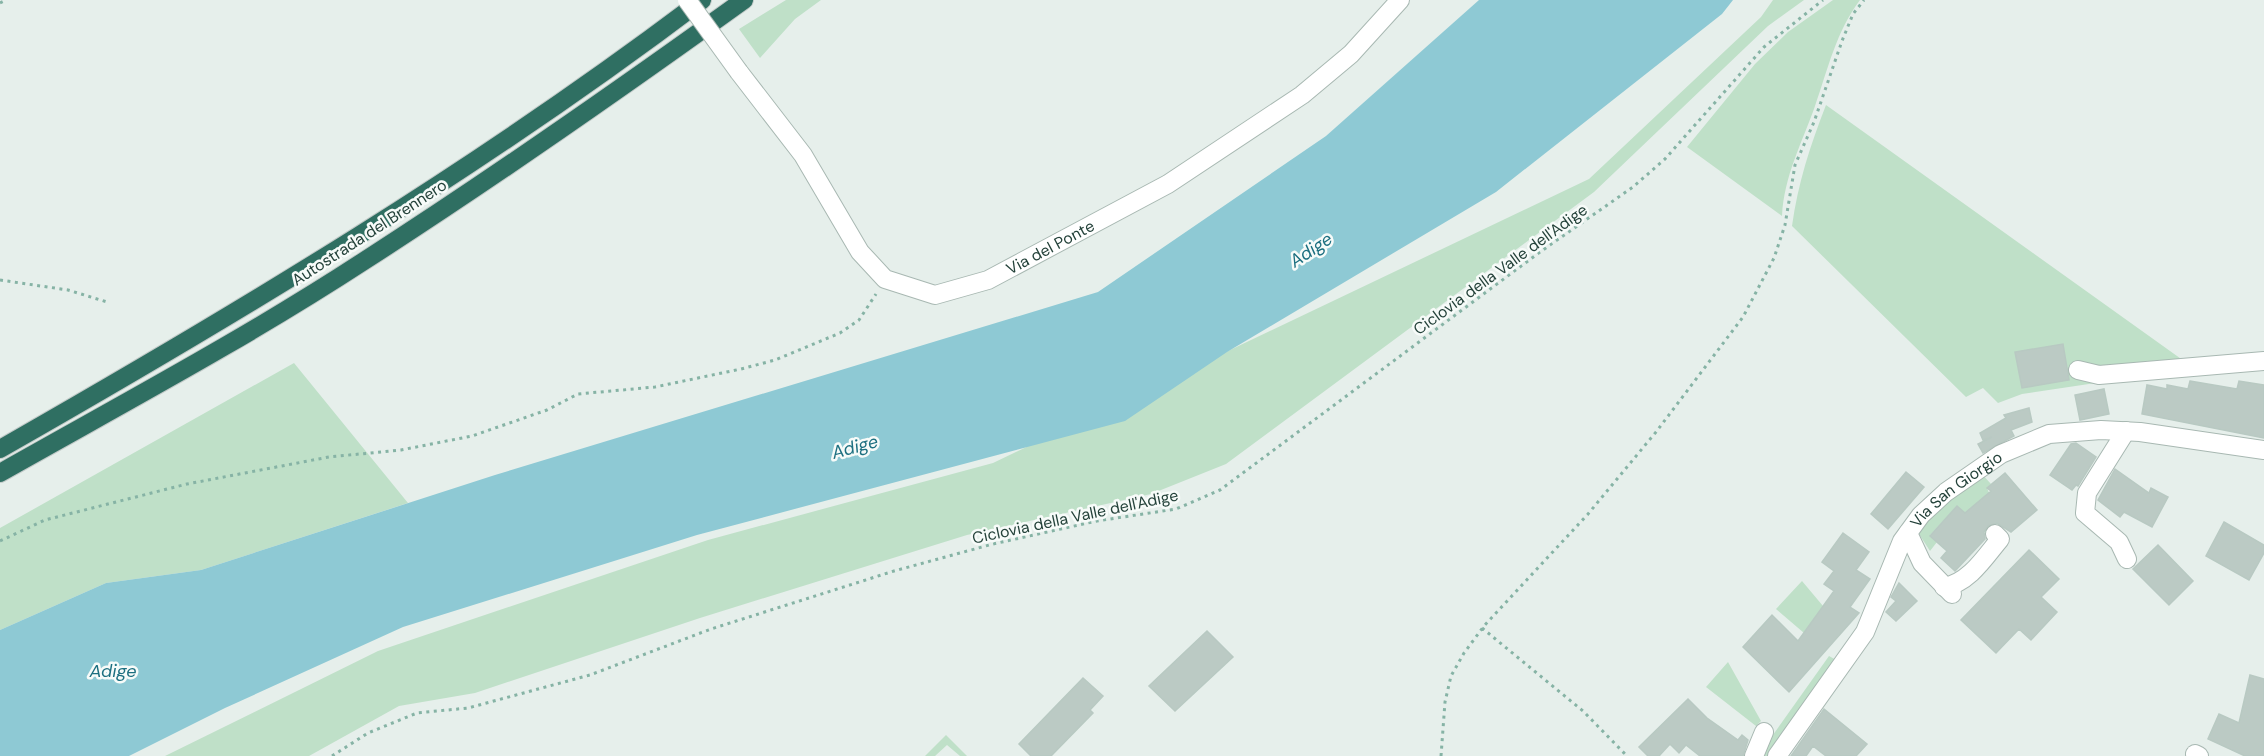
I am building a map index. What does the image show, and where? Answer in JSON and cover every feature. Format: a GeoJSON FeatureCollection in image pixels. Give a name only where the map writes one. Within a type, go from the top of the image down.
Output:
{"type":"FeatureCollection","features":[{"type":"Feature","properties":{"kind":"highway","name":"Autostrada del Brennero"},"geometry":{"type":"LineString","coordinates":[[0,449],[202,333],[370,229],[624,59],[702,0]]}},
{"type":"Feature","properties":{"kind":"highway","name":"Autostrada del Brennero"},"geometry":{"type":"LineString","coordinates":[[0,473],[214,352],[362,262],[609,97],[744,0]]}},
{"type":"Feature","properties":{"kind":"street","name":"Via del Ponte"},"geometry":{"type":"LineString","coordinates":[[687,0],[803,155],[860,252],[885,279],[935,295],[988,280],[1168,184],[1302,95],[1351,54],[1400,0]]}},
{"type":"Feature","properties":{"kind":"street"},"geometry":{"type":"LineString","coordinates":[[2078,370],[2098,375],[2264,361]]}},
{"type":"Feature","properties":{"kind":"street","name":"Via San Giorgio"},"geometry":{"type":"LineString","coordinates":[[1777,756],[1865,632],[1898,550],[1921,515],[1946,492],[2001,454],[2049,434],[2101,430],[2126,431],[2264,450]]}},
{"type":"Feature","properties":{"kind":"street"},"geometry":{"type":"LineString","coordinates":[[2126,431],[2087,493],[2085,513],[2119,542],[2127,559]]}},
{"type":"Feature","properties":{"kind":"street"},"geometry":{"type":"LineString","coordinates":[[1908,533],[1922,563],[1949,591],[1973,570],[2000,539],[1995,534]]}},
{"type":"Feature","properties":{"kind":"street"},"geometry":{"type":"LineString","coordinates":[[1754,756],[1764,732]]}},
{"type":"Feature","properties":{"kind":"path"},"geometry":{"type":"LineString","coordinates":[[0,3],[6,0]]}},
{"type":"Feature","properties":{"kind":"path","name":"Ciclovia della Valle dell'Adige"},"geometry":{"type":"LineString","coordinates":[[332,756],[368,733],[417,713],[468,708],[590,675],[711,628],[894,571],[993,544],[1085,524],[1176,509],[1220,490],[1540,252],[1634,187],[1665,159],[1764,46],[1823,0]]}},
{"type":"Feature","properties":{"kind":"path"},"geometry":{"type":"LineString","coordinates":[[1441,756],[1445,702],[1451,676],[1482,628],[1588,514],[1656,432],[1743,317],[1774,258],[1785,225],[1795,165],[1853,14],[1864,0]]}},
{"type":"Feature","properties":{"kind":"path"},"geometry":{"type":"LineString","coordinates":[[0,541],[45,520],[187,484],[329,457],[401,450],[472,436],[548,410],[578,394],[655,387],[714,377],[775,360],[840,333],[859,320],[885,279]]}},
{"type":"Feature","properties":{"kind":"path"},"geometry":{"type":"LineString","coordinates":[[0,280],[68,290],[107,302]]}},
{"type":"Feature","properties":{"kind":"path"},"geometry":{"type":"LineString","coordinates":[[1482,628],[1583,711],[1627,756]]}},
{"type":"Feature","properties":{"kind":"green space"},"geometry":{"type":"Polygon","coordinates":[[[786,0],[821,0],[795,19],[760,58],[739,29],[786,0]]]}},
{"type":"Feature","properties":{"kind":"green space"},"geometry":{"type":"Polygon","coordinates":[[[1773,0],[1804,0],[1768,26],[1594,192],[1226,464],[1151,494],[967,535],[700,618],[475,693],[399,706],[309,756],[165,756],[378,651],[708,540],[993,463],[1589,179],[1761,17],[1773,0]]]}},
{"type":"Feature","properties":{"kind":"green space"},"geometry":{"type":"Polygon","coordinates":[[[1833,0],[1860,0],[1833,51],[1794,160],[1783,201],[1782,216],[1687,147],[1755,64],[1788,32],[1833,0]]]}},
{"type":"Feature","properties":{"kind":"green space"},"geometry":{"type":"Polygon","coordinates":[[[1826,105],[2184,361],[2129,378],[2022,394],[1998,403],[1983,388],[1966,397],[1792,226],[1805,165],[1826,105]]]}},
{"type":"Feature","properties":{"kind":"green space"},"geometry":{"type":"Polygon","coordinates":[[[294,363],[408,503],[201,570],[106,583],[0,630],[0,528],[294,363]]]}},
{"type":"Feature","properties":{"kind":"green space"},"geometry":{"type":"Polygon","coordinates":[[[1981,473],[1991,484],[1987,488],[2000,519],[1994,525],[1999,530],[1991,538],[1957,506],[1930,535],[1937,542],[1930,551],[1919,534],[1921,524],[1981,473]]]}},
{"type":"Feature","properties":{"kind":"green space"},"geometry":{"type":"Polygon","coordinates":[[[1802,581],[1823,606],[1804,633],[1776,609],[1802,581]]]}},
{"type":"Feature","properties":{"kind":"green space"},"geometry":{"type":"Polygon","coordinates":[[[1829,656],[1838,661],[1772,756],[1758,756],[1829,656]]]}},
{"type":"Feature","properties":{"kind":"green space"},"geometry":{"type":"Polygon","coordinates":[[[1728,662],[1761,721],[1756,726],[1706,687],[1728,662]]]}},
{"type":"Feature","properties":{"kind":"green space"},"geometry":{"type":"Polygon","coordinates":[[[946,735],[967,756],[960,756],[947,745],[935,756],[925,756],[946,735]]]}},
{"type":"Feature","properties":{"kind":"water","name":"Adige"},"geometry":{"type":"Polygon","coordinates":[[[1479,0],[1733,0],[1722,14],[1496,192],[1227,352],[1125,421],[697,535],[403,627],[225,708],[129,756],[0,756],[0,630],[106,583],[201,570],[495,475],[1098,292],[1326,136],[1479,0]]]}},
{"type":"Feature","properties":{"kind":"building"},"geometry":{"type":"Polygon","coordinates":[[[2063,344],[2069,380],[2022,388],[2015,352],[2063,344]]]}},
{"type":"Feature","properties":{"kind":"building"},"geometry":{"type":"Polygon","coordinates":[[[2190,381],[2237,389],[2239,381],[2264,385],[2264,438],[2142,414],[2147,385],[2167,389],[2167,385],[2188,389],[2190,381]]]}},
{"type":"Feature","properties":{"kind":"building"},"geometry":{"type":"Polygon","coordinates":[[[2104,389],[2109,414],[2080,420],[2075,395],[2104,389]]]}},
{"type":"Feature","properties":{"kind":"building"},"geometry":{"type":"Polygon","coordinates":[[[2029,408],[2032,422],[2011,430],[2014,436],[1983,453],[1978,444],[1992,437],[1983,440],[1980,433],[2006,418],[2004,415],[2029,408]]]}},
{"type":"Feature","properties":{"kind":"building"},"geometry":{"type":"Polygon","coordinates":[[[2076,443],[2096,457],[2078,486],[2076,485],[2072,490],[2050,475],[2071,444],[2076,443]]]}},
{"type":"Feature","properties":{"kind":"building"},"geometry":{"type":"Polygon","coordinates":[[[2115,469],[2149,493],[2151,488],[2168,497],[2152,527],[2124,512],[2120,517],[2098,500],[2115,469]]]}},
{"type":"Feature","properties":{"kind":"building"},"geometry":{"type":"Polygon","coordinates":[[[1906,472],[1924,487],[1888,529],[1871,514],[1906,472]]]}},
{"type":"Feature","properties":{"kind":"building"},"geometry":{"type":"Polygon","coordinates":[[[2005,473],[2037,510],[2011,532],[1997,523],[1988,526],[1984,532],[1985,539],[1955,571],[1941,558],[1947,551],[1930,536],[1957,506],[1965,513],[1991,491],[1987,488],[2005,473]]]}},
{"type":"Feature","properties":{"kind":"building"},"geometry":{"type":"Polygon","coordinates":[[[2224,522],[2264,545],[2264,553],[2249,580],[2206,556],[2224,522]]]}},
{"type":"Feature","properties":{"kind":"building"},"geometry":{"type":"Polygon","coordinates":[[[1843,533],[1869,552],[1856,570],[1870,579],[1850,607],[1859,613],[1789,692],[1743,647],[1772,615],[1798,641],[1834,591],[1824,584],[1834,571],[1822,562],[1843,533]]]}},
{"type":"Feature","properties":{"kind":"building"},"geometry":{"type":"Polygon","coordinates":[[[2158,545],[2193,581],[2169,605],[2133,569],[2158,545]]]}},
{"type":"Feature","properties":{"kind":"building"},"geometry":{"type":"Polygon","coordinates":[[[2029,550],[2059,579],[2041,597],[2057,612],[2031,640],[2019,629],[1996,653],[1961,620],[2029,550]]]}},
{"type":"Feature","properties":{"kind":"building"},"geometry":{"type":"Polygon","coordinates":[[[1899,583],[1917,601],[1896,621],[1886,612],[1896,601],[1891,597],[1899,583]]]}},
{"type":"Feature","properties":{"kind":"building"},"geometry":{"type":"Polygon","coordinates":[[[1207,631],[1233,657],[1175,711],[1149,686],[1207,631]]]}},
{"type":"Feature","properties":{"kind":"building"},"geometry":{"type":"Polygon","coordinates":[[[2250,675],[2264,679],[2264,756],[2245,756],[2208,739],[2219,714],[2239,723],[2250,675]]]}},
{"type":"Feature","properties":{"kind":"building"},"geometry":{"type":"Polygon","coordinates":[[[1083,678],[1103,696],[1090,710],[1093,713],[1051,756],[1031,756],[1019,744],[1083,678]]]}},
{"type":"Feature","properties":{"kind":"building"},"geometry":{"type":"Polygon","coordinates":[[[1688,699],[1707,718],[1738,740],[1742,735],[1748,740],[1743,756],[1700,756],[1686,745],[1679,753],[1670,744],[1659,756],[1648,756],[1639,747],[1688,699]]]}},
{"type":"Feature","properties":{"kind":"building"},"geometry":{"type":"Polygon","coordinates":[[[1824,709],[1867,744],[1856,756],[1826,756],[1813,746],[1806,756],[1791,756],[1824,709]]]}}]}
